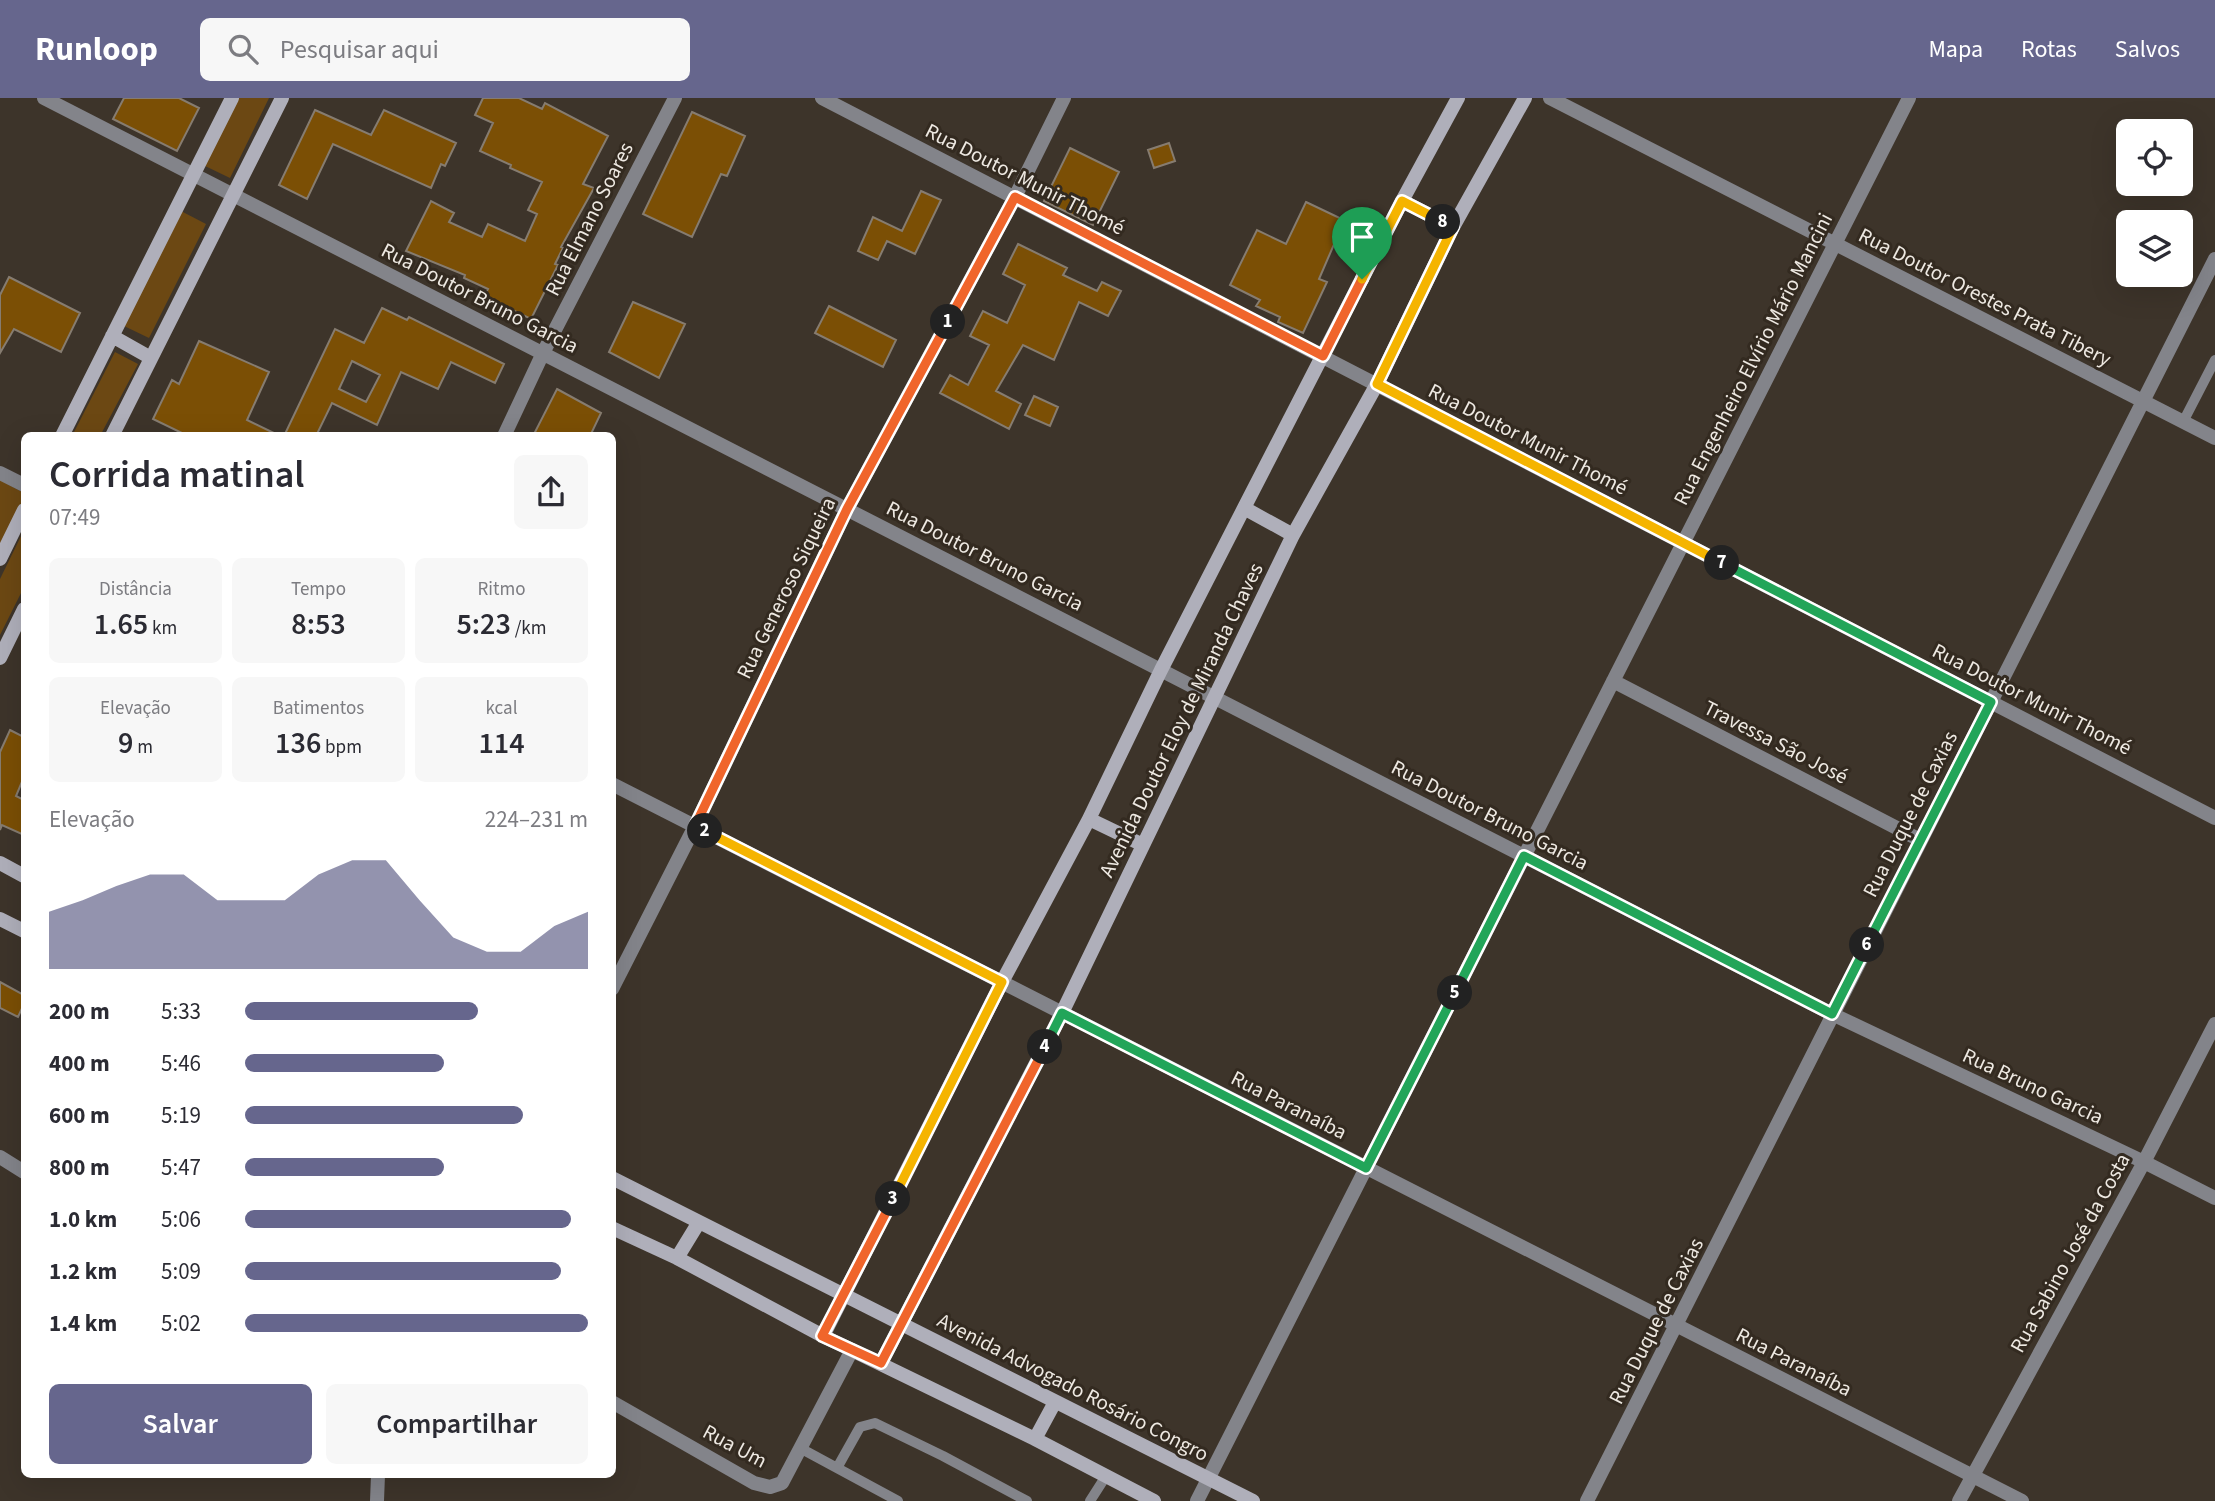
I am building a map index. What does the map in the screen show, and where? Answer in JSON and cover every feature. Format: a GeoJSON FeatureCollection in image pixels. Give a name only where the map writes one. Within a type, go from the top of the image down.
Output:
{"type":"FeatureCollection","features":[{"type":"Feature","properties":{"kind":"street","name":"Rua Doutor Bruno Garcia"},"geometry":{"type":"LineString","coordinates":[[44,98],[1832,1014]]}},
{"type":"Feature","properties":{"kind":"street"},"geometry":{"type":"LineString","coordinates":[[64,432],[232,98]]}},
{"type":"Feature","properties":{"kind":"street"},"geometry":{"type":"LineString","coordinates":[[114,432],[282,98]]}},
{"type":"Feature","properties":{"kind":"street","name":"Rua Elmano Soares"},"geometry":{"type":"LineString","coordinates":[[506,432],[543,353],[676,98]]}},
{"type":"Feature","properties":{"kind":"street","name":"Rua Doutor Munir Thomé"},"geometry":{"type":"LineString","coordinates":[[822,98],[2215,818]]}},
{"type":"Feature","properties":{"kind":"street","name":"Rua Generoso Siqueira"},"geometry":{"type":"LineString","coordinates":[[616,981],[695,826],[847,509],[1015,197],[1064,98]]}},
{"type":"Feature","properties":{"kind":"street","name":"Avenida Doutor Eloy de Miranda Chaves"},"geometry":{"type":"LineString","coordinates":[[822,1336],[1002,982],[1089,819],[1244,508],[1458,98]]}},
{"type":"Feature","properties":{"kind":"street","name":"Avenida Doutor Eloy de Miranda Chaves"},"geometry":{"type":"LineString","coordinates":[[881,1363],[1062,1013],[1293,535],[1377,384],[1453,227],[1525,98]]}},
{"type":"Feature","properties":{"kind":"street","name":"Rua Doutor Orestes Prata Tibery"},"geometry":{"type":"LineString","coordinates":[[1550,98],[2215,438]]}},
{"type":"Feature","properties":{"kind":"street","name":"Rua Engenheiro Elvírio Mário Mancini"},"geometry":{"type":"LineString","coordinates":[[1197,1501],[1909,98]]}},
{"type":"Feature","properties":{"kind":"street"},"geometry":{"type":"LineString","coordinates":[[1402,201],[1453,227]]}},
{"type":"Feature","properties":{"kind":"street","name":"Rua Duque de Caxias"},"geometry":{"type":"LineString","coordinates":[[1587,1501],[1678,1326],[1832,1014],[2215,258]]}},
{"type":"Feature","properties":{"kind":"street"},"geometry":{"type":"LineString","coordinates":[[112,336],[151,358]]}},
{"type":"Feature","properties":{"kind":"street"},"geometry":{"type":"LineString","coordinates":[[0,473],[21,484]]}},
{"type":"Feature","properties":{"kind":"street"},"geometry":{"type":"LineString","coordinates":[[1244,508],[1293,535]]}},
{"type":"Feature","properties":{"kind":"street"},"geometry":{"type":"LineString","coordinates":[[0,559],[21,516]]}},
{"type":"Feature","properties":{"kind":"street"},"geometry":{"type":"LineString","coordinates":[[0,658],[21,615]]}},
{"type":"Feature","properties":{"kind":"street","name":"Travessa São José"},"geometry":{"type":"LineString","coordinates":[[1613,681],[1920,840]]}},
{"type":"Feature","properties":{"kind":"street","name":"Rua Paranaíba"},"geometry":{"type":"LineString","coordinates":[[616,786],[2022,1501]]}},
{"type":"Feature","properties":{"kind":"street"},"geometry":{"type":"LineString","coordinates":[[1089,819],[1143,845]]}},
{"type":"Feature","properties":{"kind":"street"},"geometry":{"type":"LineString","coordinates":[[0,863],[21,874]]}},
{"type":"Feature","properties":{"kind":"street"},"geometry":{"type":"LineString","coordinates":[[0,919],[21,930]]}},
{"type":"Feature","properties":{"kind":"street","name":"Rua Bruno Garcia"},"geometry":{"type":"LineString","coordinates":[[1832,1014],[2215,1198]]}},
{"type":"Feature","properties":{"kind":"street","name":"Rua Sabino José da Costa"},"geometry":{"type":"LineString","coordinates":[[1959,1501],[2144,1162],[2215,1024]]}},
{"type":"Feature","properties":{"kind":"street"},"geometry":{"type":"LineString","coordinates":[[0,1157],[21,1170]]}},
{"type":"Feature","properties":{"kind":"street","name":"Avenida Advogado Rosário Congro"},"geometry":{"type":"LineString","coordinates":[[616,1180],[1253,1501]]}},
{"type":"Feature","properties":{"kind":"street"},"geometry":{"type":"LineString","coordinates":[[677,1258],[699,1222]]}},
{"type":"Feature","properties":{"kind":"street"},"geometry":{"type":"LineString","coordinates":[[616,1230],[677,1258],[822,1336],[1035,1439],[1154,1501]]}},
{"type":"Feature","properties":{"kind":"street","name":"Rua Um"},"geometry":{"type":"LineString","coordinates":[[616,1404],[754,1483],[770,1487],[782,1483],[852,1350]]}},
{"type":"Feature","properties":{"kind":"street"},"geometry":{"type":"LineString","coordinates":[[1035,1439],[1055,1402]]}},
{"type":"Feature","properties":{"kind":"street"},"geometry":{"type":"LineString","coordinates":[[377,1501],[378,1478]]}},
{"type":"Feature","properties":{"kind":"lane"},"geometry":{"type":"LineString","coordinates":[[2183,422],[2211,378],[2215,360]]}},
{"type":"Feature","properties":{"kind":"lane"},"geometry":{"type":"LineString","coordinates":[[837,1468],[859,1427],[875,1423],[1027,1501]]}},
{"type":"Feature","properties":{"kind":"lane"},"geometry":{"type":"LineString","coordinates":[[800,1448],[898,1501]]}},
{"type":"Feature","properties":{"kind":"lane"},"geometry":{"type":"LineString","coordinates":[[1090,1501],[1106,1476]]}},
{"type":"Feature","properties":{"kind":"shaded area"},"geometry":{"type":"Polygon","coordinates":[[[236,98],[269,98],[230,178],[203,165],[236,98]]]}},
{"type":"Feature","properties":{"kind":"shaded area"},"geometry":{"type":"Polygon","coordinates":[[[181,211],[206,224],[149,338],[124,326],[181,211]]]}},
{"type":"Feature","properties":{"kind":"shaded area"},"geometry":{"type":"Polygon","coordinates":[[[115,352],[138,364],[102,432],[74,432],[115,352]]]}},
{"type":"Feature","properties":{"kind":"shaded area"},"geometry":{"type":"Polygon","coordinates":[[[0,480],[21,491],[21,521],[0,562],[0,480]]]}},
{"type":"Feature","properties":{"kind":"shaded area"},"geometry":{"type":"Polygon","coordinates":[[[21,536],[21,593],[0,635],[0,579],[21,536]]]}},
{"type":"Feature","properties":{"kind":"building"},"geometry":{"type":"Polygon","coordinates":[[[124,98],[179,98],[199,108],[177,151],[113,119],[124,98]]]}},
{"type":"Feature","properties":{"kind":"building"},"geometry":{"type":"Polygon","coordinates":[[[483,98],[519,98],[542,109],[545,103],[608,136],[583,184],[594,188],[561,247],[563,248],[555,264],[558,265],[531,319],[484,296],[488,289],[464,278],[465,275],[406,251],[431,201],[454,213],[449,222],[482,237],[488,224],[525,241],[537,214],[528,210],[542,182],[480,151],[493,123],[475,115],[483,98]]]}},
{"type":"Feature","properties":{"kind":"building"},"geometry":{"type":"Polygon","coordinates":[[[315,110],[371,135],[384,110],[456,143],[445,166],[441,164],[431,188],[333,144],[307,199],[279,185],[315,110]]]}},
{"type":"Feature","properties":{"kind":"building"},"geometry":{"type":"Polygon","coordinates":[[[692,112],[745,136],[727,176],[721,174],[692,237],[643,214],[692,112]]]}},
{"type":"Feature","properties":{"kind":"building"},"geometry":{"type":"Polygon","coordinates":[[[1169,143],[1175,161],[1154,168],[1148,150],[1169,143]]]}},
{"type":"Feature","properties":{"kind":"building"},"geometry":{"type":"Polygon","coordinates":[[[1070,148],[1119,172],[1093,225],[1044,201],[1070,148]]]}},
{"type":"Feature","properties":{"kind":"building"},"geometry":{"type":"Polygon","coordinates":[[[921,191],[941,200],[915,254],[887,241],[878,260],[858,251],[873,217],[902,231],[921,191]]]}},
{"type":"Feature","properties":{"kind":"building"},"geometry":{"type":"Polygon","coordinates":[[[1306,202],[1348,222],[1337,243],[1335,242],[1319,279],[1327,282],[1303,333],[1278,322],[1280,317],[1256,306],[1260,300],[1230,285],[1257,230],[1286,244],[1306,202]]]}},
{"type":"Feature","properties":{"kind":"building"},"geometry":{"type":"Polygon","coordinates":[[[1018,244],[1067,268],[1063,275],[1097,291],[1102,282],[1121,291],[1108,316],[1079,302],[1054,360],[1023,345],[996,391],[1021,404],[1009,429],[940,393],[950,375],[968,385],[989,345],[970,336],[983,311],[1007,323],[1025,285],[1003,274],[1018,244]]]}},
{"type":"Feature","properties":{"kind":"building"},"geometry":{"type":"Polygon","coordinates":[[[9,277],[80,313],[61,352],[14,329],[0,353],[0,295],[9,277]]]}},
{"type":"Feature","properties":{"kind":"building"},"geometry":{"type":"Polygon","coordinates":[[[633,302],[685,324],[659,378],[609,352],[633,302]]]}},
{"type":"Feature","properties":{"kind":"building"},"geometry":{"type":"Polygon","coordinates":[[[829,306],[896,340],[883,367],[815,333],[829,306]]]}},
{"type":"Feature","properties":{"kind":"building"},"geometry":{"type":"Polygon","coordinates":[[[382,308],[407,320],[409,317],[504,364],[495,383],[451,362],[438,389],[401,372],[377,425],[332,403],[318,432],[286,432],[335,329],[364,343],[382,308]],[[352,361],[339,389],[366,402],[380,375],[352,361]]]}},
{"type":"Feature","properties":{"kind":"building"},"geometry":{"type":"Polygon","coordinates":[[[199,341],[269,372],[247,420],[272,432],[180,432],[153,419],[172,380],[179,384],[199,341]]]}},
{"type":"Feature","properties":{"kind":"building"},"geometry":{"type":"Polygon","coordinates":[[[557,389],[601,413],[592,432],[535,432],[557,389]]]}},
{"type":"Feature","properties":{"kind":"building"},"geometry":{"type":"Polygon","coordinates":[[[1034,396],[1058,407],[1050,426],[1025,415],[1034,396]]]}},
{"type":"Feature","properties":{"kind":"building"},"geometry":{"type":"Polygon","coordinates":[[[10,730],[21,736],[21,784],[16,796],[21,798],[21,834],[2,825],[0,830],[0,752],[10,730]]]}},
{"type":"Feature","properties":{"kind":"building"},"geometry":{"type":"Polygon","coordinates":[[[0,982],[21,993],[21,1010],[18,1017],[0,1008],[0,982]]]}},
{"type":"Feature","properties":{"kind":"route"},"geometry":{"type":"LineString","coordinates":[[1015,197],[1323,356],[1362,279],[1402,201],[1453,227],[1377,384],[1991,702],[1832,1014],[1524,856],[1366,1168],[1062,1013],[881,1363],[822,1336],[1002,982],[695,826],[847,509],[1015,197]]}}]}
